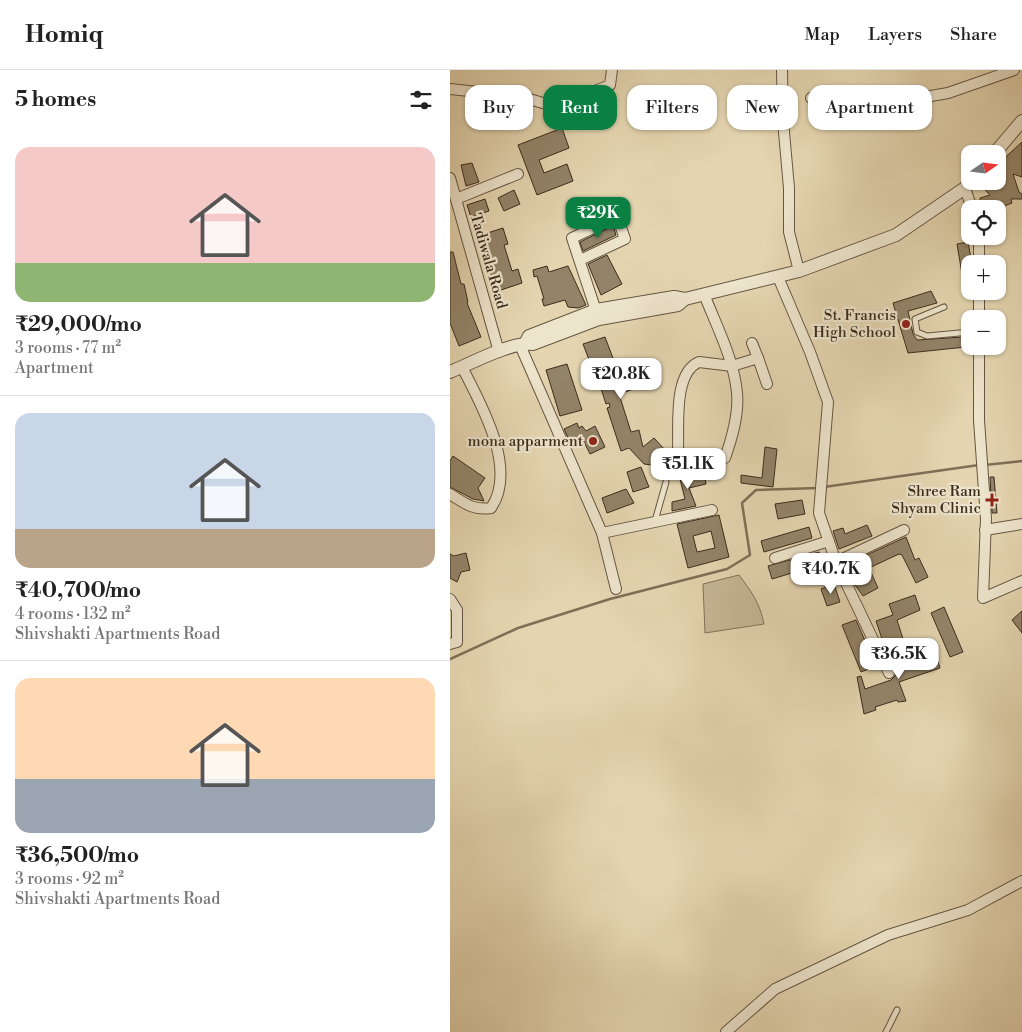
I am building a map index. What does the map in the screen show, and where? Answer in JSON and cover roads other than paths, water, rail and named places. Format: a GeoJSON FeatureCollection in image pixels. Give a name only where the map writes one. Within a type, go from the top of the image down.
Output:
{"type":"FeatureCollection","features":[{"type":"Feature","properties":{"kind":"street"},"geometry":{"type":"LineString","coordinates":[[450,89],[523,98],[559,108],[584,103],[595,91],[610,85],[612,70]]}},
{"type":"Feature","properties":{"kind":"street"},"geometry":{"type":"LineString","coordinates":[[782,70],[783,121],[789,188],[789,232],[798,271]]}},
{"type":"Feature","properties":{"kind":"street"},"geometry":{"type":"LineString","coordinates":[[932,96],[948,93],[1014,70]]}},
{"type":"Feature","properties":{"kind":"street"},"geometry":{"type":"LineString","coordinates":[[1002,145],[1022,122]]}},
{"type":"Feature","properties":{"kind":"street"},"geometry":{"type":"LineString","coordinates":[[456,199],[518,174]]}},
{"type":"Feature","properties":{"kind":"street","name":"Tadiwala Road"},"geometry":{"type":"LineString","coordinates":[[450,178],[499,352]]}},
{"type":"Feature","properties":{"kind":"street"},"geometry":{"type":"LineString","coordinates":[[450,494],[470,507],[481,510],[491,508],[498,498],[500,471],[486,415],[456,369],[522,344],[529,336],[571,325],[597,314],[640,308],[674,297],[685,299],[798,271],[896,235],[961,190]]}},
{"type":"Feature","properties":{"kind":"street"},"geometry":{"type":"LineString","coordinates":[[580,260],[625,239],[626,236],[618,219],[615,218],[572,238],[597,314]]}},
{"type":"Feature","properties":{"kind":"street"},"geometry":{"type":"LineString","coordinates":[[778,277],[810,352],[828,402],[819,513],[836,562],[889,673]]}},
{"type":"Feature","properties":{"kind":"street"},"geometry":{"type":"LineString","coordinates":[[704,294],[732,366],[738,394],[734,432],[725,458],[708,462],[684,457],[678,450],[680,384],[694,364],[699,362],[732,366],[758,358]]}},
{"type":"Feature","properties":{"kind":"street"},"geometry":{"type":"LineString","coordinates":[[752,343],[766,384]]}},
{"type":"Feature","properties":{"kind":"street"},"geometry":{"type":"LineString","coordinates":[[522,344],[602,533],[616,588]]}},
{"type":"Feature","properties":{"kind":"street"},"geometry":{"type":"LineString","coordinates":[[979,355],[985,530],[983,598],[1022,581]]}},
{"type":"Feature","properties":{"kind":"street"},"geometry":{"type":"LineString","coordinates":[[602,533],[712,508]]}},
{"type":"Feature","properties":{"kind":"street"},"geometry":{"type":"LineString","coordinates":[[985,530],[1022,524]]}},
{"type":"Feature","properties":{"kind":"street"},"geometry":{"type":"LineString","coordinates":[[836,562],[904,530]]}},
{"type":"Feature","properties":{"kind":"street"},"geometry":{"type":"LineString","coordinates":[[774,558],[829,541]]}},
{"type":"Feature","properties":{"kind":"street"},"geometry":{"type":"LineString","coordinates":[[450,599],[457,610],[457,642],[450,644]]}},
{"type":"Feature","properties":{"kind":"street"},"geometry":{"type":"LineString","coordinates":[[726,1032],[775,989],[888,935],[968,910],[1022,881]]}},
{"type":"Feature","properties":{"kind":"lane"},"geometry":{"type":"LineString","coordinates":[[944,308],[915,319],[917,332],[927,336],[961,333]]}},
{"type":"Feature","properties":{"kind":"lane"},"geometry":{"type":"LineString","coordinates":[[655,522],[666,482]]}},
{"type":"Feature","properties":{"kind":"lane"},"geometry":{"type":"LineString","coordinates":[[886,1032],[897,1010]]}},
{"type":"Feature","properties":{"kind":"waterway"},"geometry":{"type":"LineString","coordinates":[[985,465],[1022,461]]}},
{"type":"Feature","properties":{"kind":"waterway"},"geometry":{"type":"LineString","coordinates":[[824,487],[979,465]]}},
{"type":"Feature","properties":{"kind":"waterway"},"geometry":{"type":"LineString","coordinates":[[450,659],[518,628],[610,599],[727,569],[750,555],[742,503],[756,490],[818,488]]}},
{"type":"Feature","properties":{"kind":"place","name":"St. Francis High School"},"geometry":{"type":"Point","coordinates":[906,324]}},
{"type":"Feature","properties":{"kind":"place","name":"mona apparment"},"geometry":{"type":"Point","coordinates":[593,441]}},
{"type":"Feature","properties":{"kind":"place","name":"Shree Ram Shyam Clinic"},"geometry":{"type":"Point","coordinates":[992,500]}}]}
